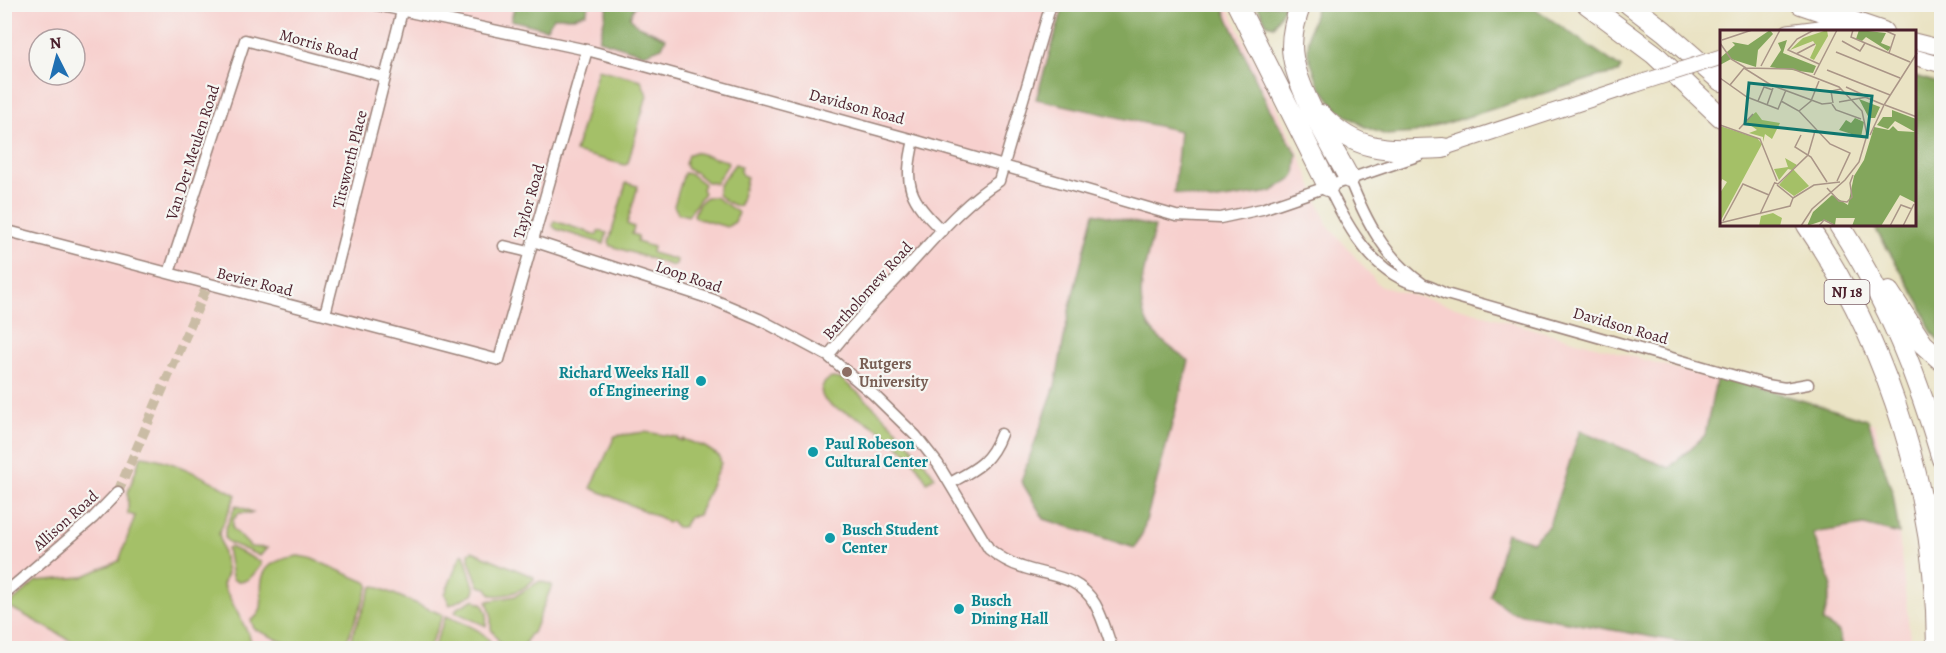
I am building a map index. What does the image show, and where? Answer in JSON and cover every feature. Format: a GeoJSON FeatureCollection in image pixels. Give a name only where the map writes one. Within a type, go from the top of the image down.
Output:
{"type":"FeatureCollection","features":[{"type":"Feature","properties":{"kind":"highway"},"geometry":{"type":"LineString","coordinates":[[1237,4],[1328,186]]}},
{"type":"Feature","properties":{"kind":"highway"},"geometry":{"type":"LineString","coordinates":[[1301,4],[1292,46],[1295,66],[1301,86],[1349,178]]}},
{"type":"Feature","properties":{"kind":"highway"},"geometry":{"type":"LineString","coordinates":[[1577,4],[1612,22]]}},
{"type":"Feature","properties":{"kind":"highway"},"geometry":{"type":"LineString","coordinates":[[1587,4],[1662,61],[1720,116]]}},
{"type":"Feature","properties":{"kind":"highway"},"geometry":{"type":"LineString","coordinates":[[1629,4],[1673,38],[1720,80]]}},
{"type":"Feature","properties":{"kind":"highway"},"geometry":{"type":"LineString","coordinates":[[1801,4],[1877,30]]}},
{"type":"Feature","properties":{"kind":"highway"},"geometry":{"type":"LineString","coordinates":[[1311,106],[1345,136],[1362,144],[1384,149],[1443,148]]}},
{"type":"Feature","properties":{"kind":"highway","name":"NJ 18"},"geometry":{"type":"LineString","coordinates":[[1808,226],[1843,285],[1865,328],[1902,423],[1921,495],[1930,550],[1937,648]]}},
{"type":"Feature","properties":{"kind":"highway","name":"NJ 18"},"geometry":{"type":"LineString","coordinates":[[1840,226],[1864,265],[1894,325],[1915,375],[1941,459]]}},
{"type":"Feature","properties":{"kind":"highway"},"geometry":{"type":"LineString","coordinates":[[1864,265],[1879,275],[1923,344],[1941,361]]}},
{"type":"Feature","properties":{"kind":"main road"},"geometry":{"type":"LineString","coordinates":[[1798,30],[1842,26],[1866,30]]}},
{"type":"Feature","properties":{"kind":"main road"},"geometry":{"type":"LineString","coordinates":[[1916,42],[1941,48]]}},
{"type":"Feature","properties":{"kind":"main road","name":"Davidson Road"},"geometry":{"type":"LineString","coordinates":[[1443,148],[1720,57]]}},
{"type":"Feature","properties":{"kind":"main road"},"geometry":{"type":"LineString","coordinates":[[1916,58],[1941,65]]}},
{"type":"Feature","properties":{"kind":"street","name":"Davidson Road"},"geometry":{"type":"LineString","coordinates":[[372,4],[587,50],[914,140],[1003,168],[1176,216],[1220,218],[1262,209],[1443,148]]}},
{"type":"Feature","properties":{"kind":"street","name":"Bartholomew Road"},"geometry":{"type":"LineString","coordinates":[[1051,4],[999,181],[979,194],[942,231],[845,332],[828,356],[897,416],[938,464],[982,539],[999,557],[1024,568],[1066,578],[1087,593],[1099,612],[1112,648]]}},
{"type":"Feature","properties":{"kind":"street","name":"Titsworth Place"},"geometry":{"type":"LineString","coordinates":[[325,314],[402,11]]}},
{"type":"Feature","properties":{"kind":"street","name":"Morris Road"},"geometry":{"type":"LineString","coordinates":[[244,40],[385,77]]}},
{"type":"Feature","properties":{"kind":"street","name":"Van Der Meulen Road"},"geometry":{"type":"LineString","coordinates":[[169,273],[244,40]]}},
{"type":"Feature","properties":{"kind":"street","name":"Taylor Road"},"geometry":{"type":"LineString","coordinates":[[499,360],[587,50]]}},
{"type":"Feature","properties":{"kind":"street"},"geometry":{"type":"LineString","coordinates":[[914,140],[908,173],[912,192],[942,231]]}},
{"type":"Feature","properties":{"kind":"street","name":"Davidson Road"},"geometry":{"type":"LineString","coordinates":[[1349,178],[1366,219],[1377,236],[1400,267],[1425,286]]}},
{"type":"Feature","properties":{"kind":"street","name":"Davidson Road"},"geometry":{"type":"LineString","coordinates":[[1328,186],[1343,218],[1357,239],[1379,263],[1408,282],[1767,385],[1785,388],[1808,384]]}},
{"type":"Feature","properties":{"kind":"street","name":"Bevier Road"},"geometry":{"type":"LineString","coordinates":[[4,230],[499,360]]}},
{"type":"Feature","properties":{"kind":"street","name":"Loop Road"},"geometry":{"type":"LineString","coordinates":[[533,241],[706,297],[759,319],[828,356]]}},
{"type":"Feature","properties":{"kind":"street"},"geometry":{"type":"LineString","coordinates":[[504,246],[529,252]]}},
{"type":"Feature","properties":{"kind":"street"},"geometry":{"type":"LineString","coordinates":[[950,483],[981,466],[990,457],[1001,434]]}},
{"type":"Feature","properties":{"kind":"street","name":"Allison Road"},"geometry":{"type":"LineString","coordinates":[[4,594],[93,518],[118,492]]}},
{"type":"Feature","properties":{"kind":"shaded area","name":"Rutgers University"},"geometry":{"type":"Polygon","coordinates":[[[4,5],[1227,5],[1299,153],[1327,224],[1380,286],[1875,424],[1899,534],[1911,648],[5,648],[4,5]]]}},
{"type":"Feature","properties":{"kind":"green space"},"geometry":{"type":"Polygon","coordinates":[[[515,4],[589,5],[586,13],[574,17],[554,17],[546,29],[511,20],[515,4]]]}},
{"type":"Feature","properties":{"kind":"green space"},"geometry":{"type":"Polygon","coordinates":[[[608,4],[635,5],[630,17],[637,25],[666,38],[662,47],[644,54],[599,40],[608,4]]]}},
{"type":"Feature","properties":{"kind":"green space"},"geometry":{"type":"Polygon","coordinates":[[[1064,5],[1222,5],[1269,108],[1297,154],[1295,176],[1271,192],[1211,201],[1174,193],[1180,131],[1036,99],[1064,5]]]}},
{"type":"Feature","properties":{"kind":"green space"},"geometry":{"type":"Polygon","coordinates":[[[1257,5],[1285,5],[1274,26],[1267,24],[1257,5]]]}},
{"type":"Feature","properties":{"kind":"green space"},"geometry":{"type":"Polygon","coordinates":[[[1317,5],[1530,5],[1621,68],[1618,73],[1600,76],[1415,133],[1386,135],[1365,127],[1337,109],[1319,85],[1308,54],[1309,32],[1317,5]]]}},
{"type":"Feature","properties":{"kind":"green space"},"geometry":{"type":"Polygon","coordinates":[[[598,69],[641,80],[647,95],[628,163],[625,165],[575,152],[598,69]]]}},
{"type":"Feature","properties":{"kind":"green space"},"geometry":{"type":"Polygon","coordinates":[[[1916,76],[1941,84],[1941,345],[1930,329],[1920,303],[1874,226],[1916,226],[1916,76]]]}},
{"type":"Feature","properties":{"kind":"green space"},"geometry":{"type":"Polygon","coordinates":[[[694,152],[727,161],[728,164],[716,183],[707,182],[687,169],[685,164],[688,155],[694,152]]]}},
{"type":"Feature","properties":{"kind":"green space"},"geometry":{"type":"Polygon","coordinates":[[[735,164],[741,166],[742,175],[747,177],[740,205],[736,206],[718,195],[719,185],[735,164]]]}},
{"type":"Feature","properties":{"kind":"green space"},"geometry":{"type":"Polygon","coordinates":[[[684,173],[691,174],[704,184],[702,189],[704,193],[688,216],[678,213],[674,206],[684,173]]]}},
{"type":"Feature","properties":{"kind":"green space"},"geometry":{"type":"Polygon","coordinates":[[[626,183],[638,186],[627,224],[634,227],[632,234],[638,236],[637,242],[653,247],[652,253],[677,260],[673,266],[611,246],[609,242],[626,183]]]}},
{"type":"Feature","properties":{"kind":"green space"},"geometry":{"type":"Polygon","coordinates":[[[706,197],[715,197],[736,211],[738,213],[735,222],[727,227],[696,218],[694,215],[698,205],[706,197]]]}},
{"type":"Feature","properties":{"kind":"green space"},"geometry":{"type":"Polygon","coordinates":[[[1094,213],[1155,227],[1144,268],[1141,297],[1143,311],[1156,335],[1189,361],[1143,532],[1135,548],[1044,519],[1021,481],[1055,386],[1070,306],[1094,213]]]}},
{"type":"Feature","properties":{"kind":"green space"},"geometry":{"type":"Polygon","coordinates":[[[554,221],[597,235],[599,231],[607,233],[604,244],[556,229],[553,226],[554,221]]]}},
{"type":"Feature","properties":{"kind":"green space"},"geometry":{"type":"Polygon","coordinates":[[[1717,375],[1868,420],[1893,494],[1899,534],[1864,525],[1813,533],[1832,586],[1823,622],[1839,632],[1842,648],[1714,648],[1511,612],[1490,596],[1506,533],[1532,542],[1549,525],[1580,430],[1669,468],[1705,435],[1717,375]]]}},
{"type":"Feature","properties":{"kind":"green space"},"geometry":{"type":"Polygon","coordinates":[[[832,378],[841,379],[880,412],[935,477],[927,482],[915,463],[890,438],[857,417],[827,402],[822,396],[822,389],[824,384],[832,378]]]}},
{"type":"Feature","properties":{"kind":"green space"},"geometry":{"type":"Polygon","coordinates":[[[645,432],[678,437],[677,439],[682,441],[683,439],[705,447],[719,456],[721,463],[698,515],[689,517],[683,527],[677,527],[671,521],[668,523],[591,488],[615,436],[645,432]]]}},
{"type":"Feature","properties":{"kind":"green space"},"geometry":{"type":"Polygon","coordinates":[[[141,456],[177,465],[236,495],[219,533],[227,573],[223,585],[249,635],[253,648],[84,648],[8,606],[36,581],[82,577],[119,561],[135,516],[128,514],[128,492],[141,456]]]}},
{"type":"Feature","properties":{"kind":"green space"},"geometry":{"type":"Polygon","coordinates":[[[236,505],[254,513],[239,513],[233,520],[233,529],[251,547],[267,548],[260,556],[225,539],[225,530],[236,505]]]}},
{"type":"Feature","properties":{"kind":"green space"},"geometry":{"type":"Polygon","coordinates":[[[230,547],[261,562],[261,565],[247,580],[234,580],[232,577],[227,548],[230,547]]]}},
{"type":"Feature","properties":{"kind":"green space"},"geometry":{"type":"Polygon","coordinates":[[[472,551],[534,577],[534,579],[525,587],[514,592],[491,595],[487,588],[479,586],[469,560],[469,553],[472,551]]]}},
{"type":"Feature","properties":{"kind":"green space"},"geometry":{"type":"Polygon","coordinates":[[[464,554],[475,590],[473,594],[450,605],[445,594],[461,555],[464,554]]]}},
{"type":"Feature","properties":{"kind":"green space"},"geometry":{"type":"Polygon","coordinates":[[[298,556],[310,558],[368,583],[369,586],[344,648],[296,648],[254,629],[251,620],[258,614],[261,606],[263,576],[268,568],[279,561],[298,556]]]}},
{"type":"Feature","properties":{"kind":"green space"},"geometry":{"type":"Polygon","coordinates":[[[540,581],[552,585],[533,633],[529,635],[523,648],[503,648],[491,629],[491,613],[487,601],[515,596],[540,581]]]}},
{"type":"Feature","properties":{"kind":"green space"},"geometry":{"type":"Polygon","coordinates":[[[375,586],[443,615],[429,648],[347,648],[372,587],[375,586]]]}},
{"type":"Feature","properties":{"kind":"green space"},"geometry":{"type":"Polygon","coordinates":[[[475,599],[478,603],[482,603],[487,613],[486,626],[455,612],[457,608],[475,599]]]}},
{"type":"Feature","properties":{"kind":"green space"},"geometry":{"type":"Polygon","coordinates":[[[446,616],[480,632],[494,648],[433,648],[446,616]]]}},
{"type":"Feature","properties":{"kind":"tunnel"},"geometry":{"type":"LineString","coordinates":[[118,492],[208,284]]}},
{"type":"Feature","properties":{"kind":"place","name":"Rutgers University"},"geometry":{"type":"Point","coordinates":[847,372]}},
{"type":"Feature","properties":{"kind":"place","name":"Richard Weeks Hall of Engineering"},"geometry":{"type":"Point","coordinates":[701,381]}},
{"type":"Feature","properties":{"kind":"place","name":"Paul Robeson Cultural Center"},"geometry":{"type":"Point","coordinates":[813,452]}},
{"type":"Feature","properties":{"kind":"place","name":"Busch Student Center"},"geometry":{"type":"Point","coordinates":[830,538]}},
{"type":"Feature","properties":{"kind":"place","name":"Busch Dining Hall"},"geometry":{"type":"Point","coordinates":[959,609]}}]}
